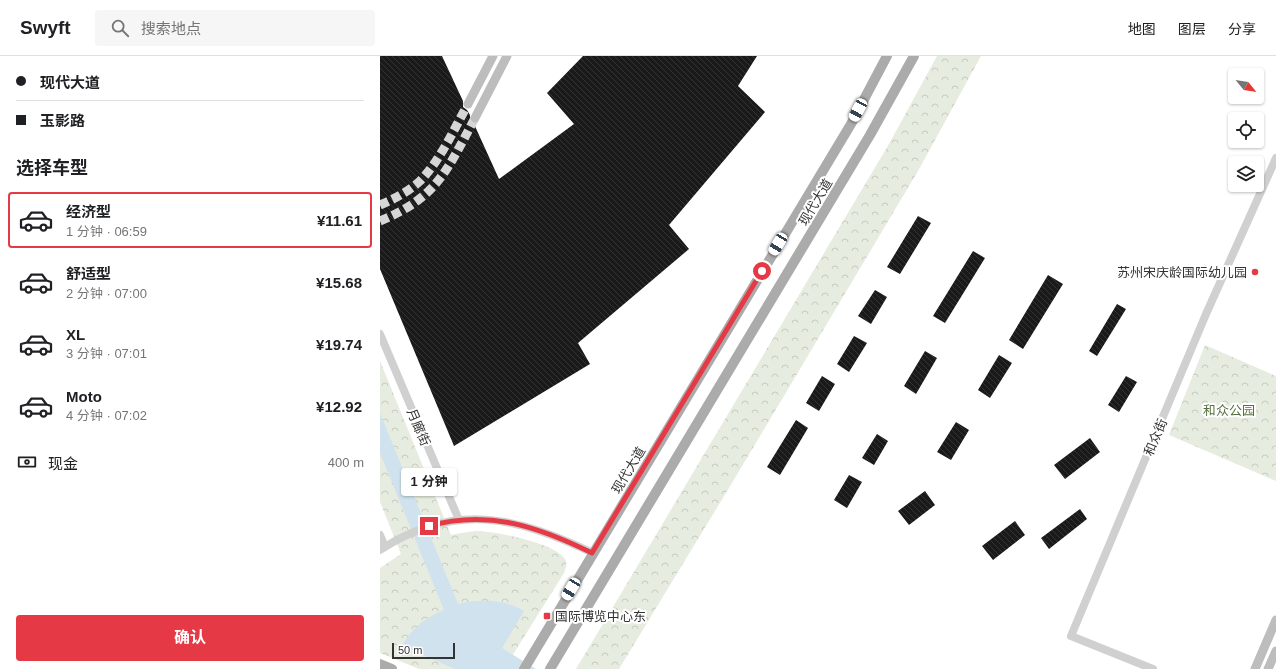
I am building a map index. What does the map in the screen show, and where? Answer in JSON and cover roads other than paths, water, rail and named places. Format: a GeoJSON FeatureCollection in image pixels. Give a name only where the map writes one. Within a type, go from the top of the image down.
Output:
{"type":"FeatureCollection","features":[{"type":"Feature","properties":{"kind":"main road"},"geometry":{"type":"LineString","coordinates":[[468,104],[493,56]]}},
{"type":"Feature","properties":{"kind":"main road"},"geometry":{"type":"LineString","coordinates":[[475,118],[507,56]]}},
{"type":"Feature","properties":{"kind":"main road","name":"现代大道"},"geometry":{"type":"LineString","coordinates":[[525,666],[851,124],[887,56]]}},
{"type":"Feature","properties":{"kind":"main road","name":"现代大道"},"geometry":{"type":"LineString","coordinates":[[550,669],[870,135],[914,56]]}},
{"type":"Feature","properties":{"kind":"main road"},"geometry":{"type":"LineString","coordinates":[[1255,669],[1276,620]]}},
{"type":"Feature","properties":{"kind":"main road"},"geometry":{"type":"LineString","coordinates":[[1268,669],[1276,651]]}},
{"type":"Feature","properties":{"kind":"main road"},"geometry":{"type":"LineString","coordinates":[[380,664],[392,669]]}},
{"type":"Feature","properties":{"kind":"street","name":"和众街"},"geometry":{"type":"LineString","coordinates":[[1153,669],[1071,636],[1206,314],[1276,158]]}},
{"type":"Feature","properties":{"kind":"street","name":"月廊街"},"geometry":{"type":"LineString","coordinates":[[380,334],[459,520]]}},
{"type":"Feature","properties":{"kind":"street"},"geometry":{"type":"LineString","coordinates":[[380,535],[382,548],[402,536],[419,529],[438,524],[459,520],[494,520],[520,524],[557,537],[592,553]]}},
{"type":"Feature","properties":{"kind":"water"},"geometry":{"type":"Polygon","coordinates":[[[380,413],[458,604],[475,601],[492,601],[508,604],[524,611],[502,648],[536,669],[455,669],[402,646],[414,629],[431,616],[444,610],[380,453],[380,413]]]}},
{"type":"Feature","properties":{"kind":"tunnel"},"geometry":{"type":"LineString","coordinates":[[380,205],[411,189],[427,173],[446,144],[468,104]]}},
{"type":"Feature","properties":{"kind":"tunnel"},"geometry":{"type":"LineString","coordinates":[[380,221],[400,212],[428,192],[448,167],[475,118]]}},
{"type":"Feature","properties":{"kind":"place","name":"苏州宋庆龄国际幼儿园"},"geometry":{"type":"Point","coordinates":[1255,272]}},
{"type":"Feature","properties":{"kind":"place","name":"国际博览中心东"},"geometry":{"type":"Point","coordinates":[547,616]}},
{"type":"Feature","properties":{"kind":"park label","name":"和众公园"},"geometry":{"type":"Point","coordinates":[1229,410]}}]}
